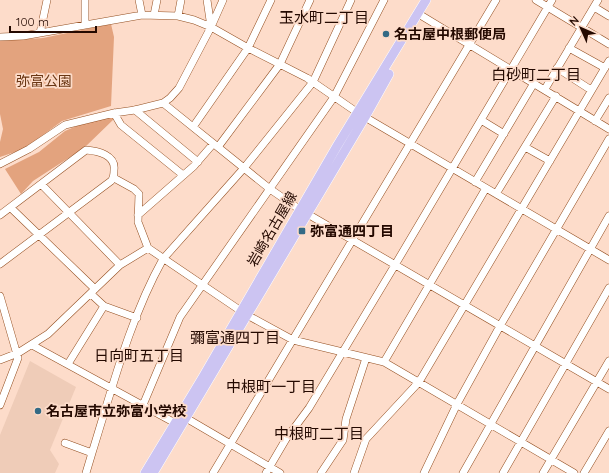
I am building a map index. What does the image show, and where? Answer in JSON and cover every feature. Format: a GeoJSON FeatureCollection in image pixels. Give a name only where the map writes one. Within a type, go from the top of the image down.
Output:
{"type":"FeatureCollection","features":[{"type":"Feature","properties":{"kind":"main road","name":"岩崎名古屋線"},"geometry":{"type":"LineString","coordinates":[[361,115],[425,0]]}},
{"type":"Feature","properties":{"kind":"main road","name":"岩崎名古屋線"},"geometry":{"type":"LineString","coordinates":[[153,473],[186,418],[244,313],[303,212],[432,0]]}},
{"type":"Feature","properties":{"kind":"main road","name":"岩崎名古屋線"},"geometry":{"type":"LineString","coordinates":[[145,473],[244,313]]}},
{"type":"Feature","properties":{"kind":"street"},"geometry":{"type":"LineString","coordinates":[[40,33],[47,0]]}},
{"type":"Feature","properties":{"kind":"street"},"geometry":{"type":"LineString","coordinates":[[85,0],[85,25]]}},
{"type":"Feature","properties":{"kind":"street"},"geometry":{"type":"LineString","coordinates":[[139,0],[142,16]]}},
{"type":"Feature","properties":{"kind":"street"},"geometry":{"type":"LineString","coordinates":[[154,15],[157,0]]}},
{"type":"Feature","properties":{"kind":"street"},"geometry":{"type":"LineString","coordinates":[[178,16],[181,0]]}},
{"type":"Feature","properties":{"kind":"street"},"geometry":{"type":"LineString","coordinates":[[207,0],[211,27]]}},
{"type":"Feature","properties":{"kind":"street"},"geometry":{"type":"LineString","coordinates":[[0,164],[29,149],[65,124],[163,103],[179,88],[211,27],[223,0]]}},
{"type":"Feature","properties":{"kind":"street"},"geometry":{"type":"LineString","coordinates":[[193,127],[248,48],[271,0]]}},
{"type":"Feature","properties":{"kind":"street"},"geometry":{"type":"LineString","coordinates":[[138,215],[216,146],[280,64],[310,0]]}},
{"type":"Feature","properties":{"kind":"street"},"geometry":{"type":"LineString","coordinates":[[86,473],[112,388],[155,273],[163,259],[244,168],[313,82],[351,0]]}},
{"type":"Feature","properties":{"kind":"street"},"geometry":{"type":"LineString","coordinates":[[143,405],[180,317],[334,97],[384,0]]}},
{"type":"Feature","properties":{"kind":"street"},"geometry":{"type":"LineString","coordinates":[[213,473],[496,0]]}},
{"type":"Feature","properties":{"kind":"street"},"geometry":{"type":"LineString","coordinates":[[536,0],[609,44]]}},
{"type":"Feature","properties":{"kind":"street"},"geometry":{"type":"LineString","coordinates":[[268,470],[286,439],[309,408],[396,265],[552,0]]}},
{"type":"Feature","properties":{"kind":"street"},"geometry":{"type":"LineString","coordinates":[[545,89],[598,0]]}},
{"type":"Feature","properties":{"kind":"street"},"geometry":{"type":"LineString","coordinates":[[594,7],[609,16]]}},
{"type":"Feature","properties":{"kind":"street"},"geometry":{"type":"LineString","coordinates":[[0,37],[23,36],[154,15],[178,16],[211,27],[313,82],[361,115],[409,144],[609,260]]}},
{"type":"Feature","properties":{"kind":"street"},"geometry":{"type":"LineString","coordinates":[[422,16],[609,129]]}},
{"type":"Feature","properties":{"kind":"street"},"geometry":{"type":"LineString","coordinates":[[569,48],[605,68]]}},
{"type":"Feature","properties":{"kind":"street"},"geometry":{"type":"LineString","coordinates":[[354,473],[366,439],[419,382],[609,61]]}},
{"type":"Feature","properties":{"kind":"street"},"geometry":{"type":"LineString","coordinates":[[557,68],[591,90]]}},
{"type":"Feature","properties":{"kind":"street"},"geometry":{"type":"LineString","coordinates":[[475,182],[534,83]]}},
{"type":"Feature","properties":{"kind":"street"},"geometry":{"type":"LineString","coordinates":[[496,194],[556,96]]}},
{"type":"Feature","properties":{"kind":"street"},"geometry":{"type":"LineString","coordinates":[[595,121],[609,98]]}},
{"type":"Feature","properties":{"kind":"street"},"geometry":{"type":"LineString","coordinates":[[163,103],[270,189],[303,212],[609,389]]}},
{"type":"Feature","properties":{"kind":"street"},"geometry":{"type":"LineString","coordinates":[[135,110],[198,162]]}},
{"type":"Feature","properties":{"kind":"street"},"geometry":{"type":"LineString","coordinates":[[114,113],[120,125],[183,175]]}},
{"type":"Feature","properties":{"kind":"street"},"geometry":{"type":"LineString","coordinates":[[481,120],[504,134]]}},
{"type":"Feature","properties":{"kind":"street"},"geometry":{"type":"LineString","coordinates":[[424,473],[457,404],[500,326],[609,139]]}},
{"type":"Feature","properties":{"kind":"street"},"geometry":{"type":"LineString","coordinates":[[525,147],[550,161]]}},
{"type":"Feature","properties":{"kind":"street"},"geometry":{"type":"LineString","coordinates":[[0,215],[86,150],[107,155],[111,158],[115,166],[114,178],[40,236],[0,264]]}},
{"type":"Feature","properties":{"kind":"street"},"geometry":{"type":"LineString","coordinates":[[114,178],[134,189],[139,194],[138,222],[148,248],[244,313],[293,340],[384,362],[574,473]]}},
{"type":"Feature","properties":{"kind":"street"},"geometry":{"type":"LineString","coordinates":[[41,184],[120,265]]}},
{"type":"Feature","properties":{"kind":"street"},"geometry":{"type":"LineString","coordinates":[[384,362],[486,188]]}},
{"type":"Feature","properties":{"kind":"street"},"geometry":{"type":"LineString","coordinates":[[11,208],[93,291],[104,306],[137,318]]}},
{"type":"Feature","properties":{"kind":"street"},"geometry":{"type":"LineString","coordinates":[[463,473],[609,216]]}},
{"type":"Feature","properties":{"kind":"street"},"geometry":{"type":"LineString","coordinates":[[0,360],[18,353],[48,334],[120,265],[148,248]]}},
{"type":"Feature","properties":{"kind":"street"},"geometry":{"type":"LineString","coordinates":[[503,473],[609,288]]}},
{"type":"Feature","properties":{"kind":"street"},"geometry":{"type":"LineString","coordinates":[[0,296],[18,353],[18,358],[0,405]]}},
{"type":"Feature","properties":{"kind":"street"},"geometry":{"type":"LineString","coordinates":[[68,364],[104,306]]}},
{"type":"Feature","properties":{"kind":"street"},"geometry":{"type":"LineString","coordinates":[[32,345],[175,423]]}},
{"type":"Feature","properties":{"kind":"street"},"geometry":{"type":"LineString","coordinates":[[320,473],[342,440],[346,419],[366,358]]}},
{"type":"Feature","properties":{"kind":"street"},"geometry":{"type":"LineString","coordinates":[[543,473],[609,361]]}},
{"type":"Feature","properties":{"kind":"street"},"geometry":{"type":"LineString","coordinates":[[186,418],[231,445],[268,470],[280,473]]}},
{"type":"Feature","properties":{"kind":"street"},"geometry":{"type":"LineString","coordinates":[[584,473],[609,431]]}},
{"type":"Feature","properties":{"kind":"street"},"geometry":{"type":"LineString","coordinates":[[65,443],[92,453]]}},
{"type":"Feature","properties":{"kind":"shaded area","name":"名古屋市立弥富小学校"},"geometry":{"type":"Polygon","coordinates":[[[30,361],[76,387],[50,450],[59,464],[55,473],[0,473],[0,435],[30,361]]]}},
{"type":"Feature","properties":{"kind":"green space","name":"弥富公園"},"geometry":{"type":"Polygon","coordinates":[[[111,24],[114,37],[111,106],[62,121],[24,149],[0,157],[0,142],[3,129],[0,114],[0,41],[43,38],[111,24]]]}},
{"type":"Feature","properties":{"kind":"green space"},"geometry":{"type":"Polygon","coordinates":[[[112,115],[114,119],[84,148],[33,181],[21,194],[5,169],[39,152],[65,131],[93,119],[112,115]]]}},
{"type":"Feature","properties":{"kind":"place","name":"名古屋中根郵便局"},"geometry":{"type":"Point","coordinates":[386,34]}},
{"type":"Feature","properties":{"kind":"place","name":"弥富通四丁目"},"geometry":{"type":"Point","coordinates":[302,231]}},
{"type":"Feature","properties":{"kind":"place","name":"名古屋市立弥富小学校"},"geometry":{"type":"Point","coordinates":[38,411]}},
{"type":"Feature","properties":{"kind":"district","name":"玉水町二丁目"},"geometry":{"type":"Point","coordinates":[324,17]}},
{"type":"Feature","properties":{"kind":"district","name":"白砂町二丁目"},"geometry":{"type":"Point","coordinates":[536,74]}},
{"type":"Feature","properties":{"kind":"district","name":"彌富通四丁目"},"geometry":{"type":"Point","coordinates":[235,337]}},
{"type":"Feature","properties":{"kind":"district","name":"日向町五丁目"},"geometry":{"type":"Point","coordinates":[139,355]}},
{"type":"Feature","properties":{"kind":"district","name":"中根町一丁目"},"geometry":{"type":"Point","coordinates":[271,386]}},
{"type":"Feature","properties":{"kind":"district","name":"中根町二丁目"},"geometry":{"type":"Point","coordinates":[319,433]}}]}
